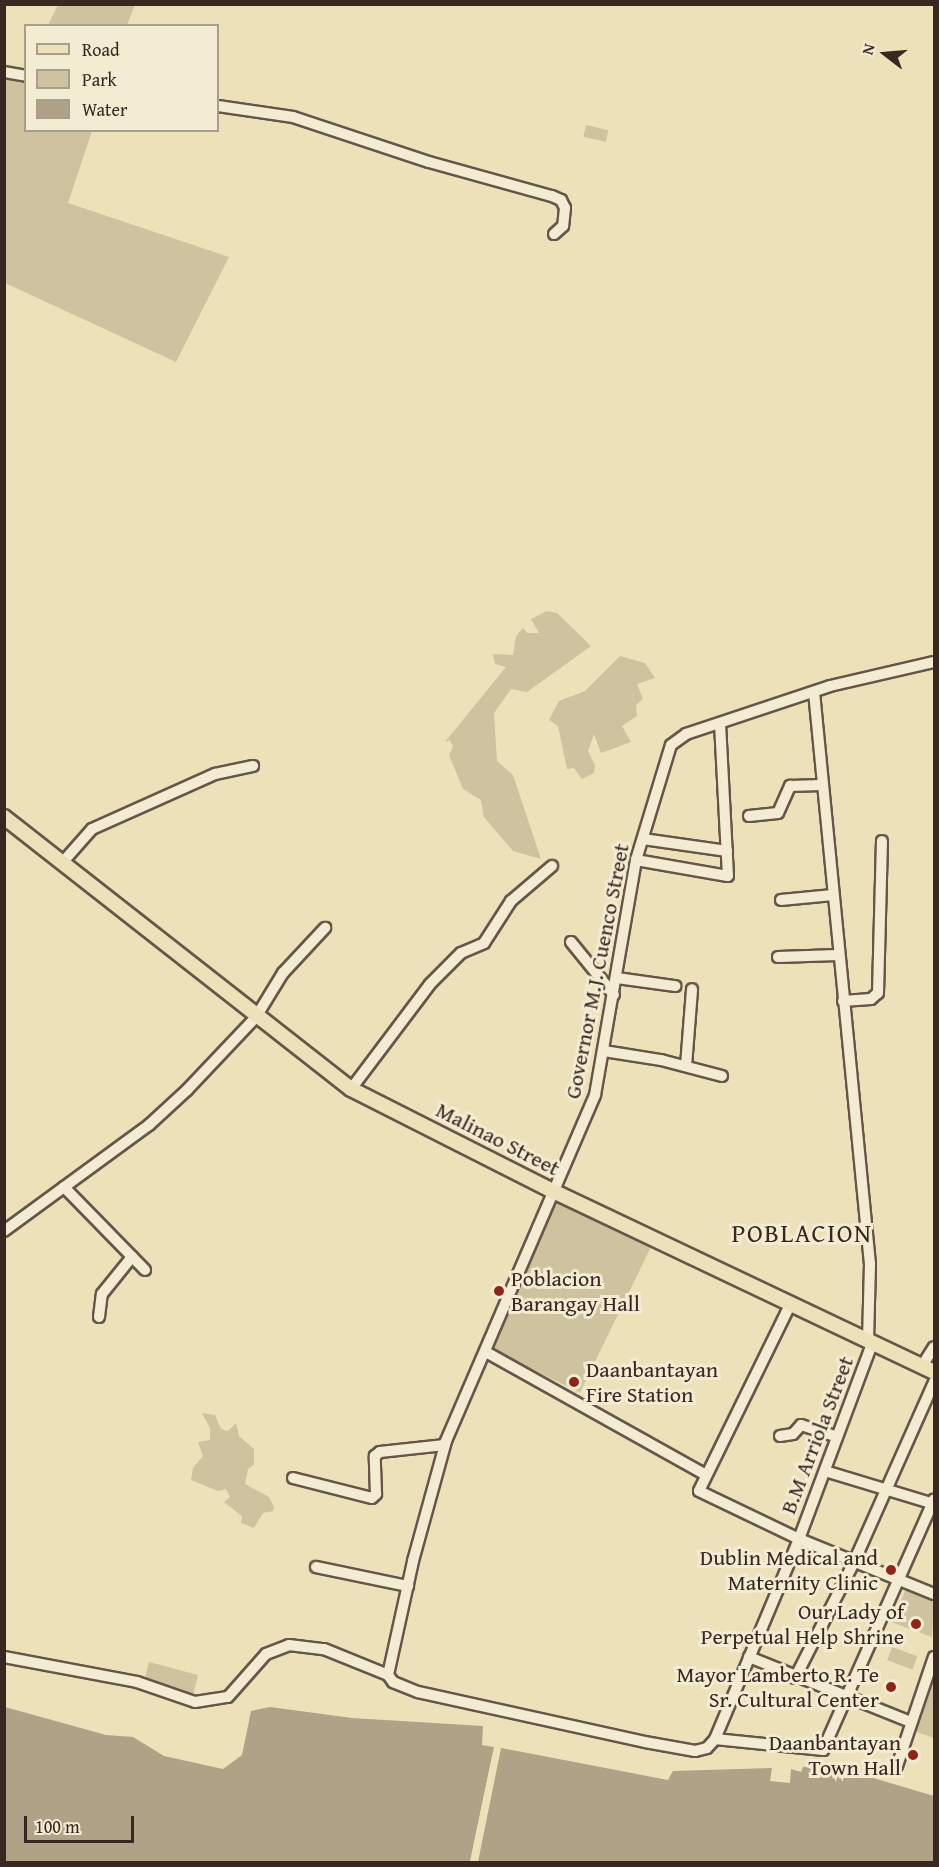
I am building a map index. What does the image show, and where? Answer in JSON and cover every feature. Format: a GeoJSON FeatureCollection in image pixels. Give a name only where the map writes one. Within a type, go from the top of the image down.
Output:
{"type":"FeatureCollection","features":[{"type":"Feature","properties":{"kind":"main road","name":"Malinao Street"},"geometry":{"type":"LineString","coordinates":[[4,817],[256,1017],[351,1089],[555,1192],[928,1369]]}},
{"type":"Feature","properties":{"kind":"street"},"geometry":{"type":"LineString","coordinates":[[4,72],[24,76]]}},
{"type":"Feature","properties":{"kind":"street"},"geometry":{"type":"LineString","coordinates":[[219,106],[293,117],[429,162],[552,196],[561,200],[565,208],[563,226],[554,234]]}},
{"type":"Feature","properties":{"kind":"street"},"geometry":{"type":"LineString","coordinates":[[636,860],[728,876],[720,725],[814,692],[934,662]]}},
{"type":"Feature","properties":{"kind":"street","name":"B.M Arriola Street"},"geometry":{"type":"LineString","coordinates":[[715,1739],[799,1539],[870,1342],[870,1264],[821,785],[814,692]]}},
{"type":"Feature","properties":{"kind":"street","name":"Governor M.J. Cuenco Street"},"geometry":{"type":"LineString","coordinates":[[388,1675],[408,1586],[445,1445],[595,1095],[636,860],[675,740],[720,725]]}},
{"type":"Feature","properties":{"kind":"street"},"geometry":{"type":"LineString","coordinates":[[62,863],[92,829],[215,774],[253,766]]}},
{"type":"Feature","properties":{"kind":"street"},"geometry":{"type":"LineString","coordinates":[[749,816],[778,813],[790,786],[821,785]]}},
{"type":"Feature","properties":{"kind":"street"},"geometry":{"type":"LineString","coordinates":[[643,839],[727,851]]}},
{"type":"Feature","properties":{"kind":"street"},"geometry":{"type":"LineString","coordinates":[[843,1001],[871,999],[878,993],[882,841]]}},
{"type":"Feature","properties":{"kind":"street"},"geometry":{"type":"LineString","coordinates":[[351,1089],[429,984],[461,953],[484,943],[512,900],[552,866]]}},
{"type":"Feature","properties":{"kind":"street"},"geometry":{"type":"LineString","coordinates":[[781,900],[833,895]]}},
{"type":"Feature","properties":{"kind":"street"},"geometry":{"type":"LineString","coordinates":[[4,1231],[149,1125],[256,1017],[283,973],[325,928]]}},
{"type":"Feature","properties":{"kind":"street"},"geometry":{"type":"LineString","coordinates":[[571,942],[614,995]]}},
{"type":"Feature","properties":{"kind":"street"},"geometry":{"type":"LineString","coordinates":[[778,957],[838,955]]}},
{"type":"Feature","properties":{"kind":"street"},"geometry":{"type":"LineString","coordinates":[[617,978],[675,986]]}},
{"type":"Feature","properties":{"kind":"street"},"geometry":{"type":"LineString","coordinates":[[686,1065],[692,989]]}},
{"type":"Feature","properties":{"kind":"street"},"geometry":{"type":"LineString","coordinates":[[604,1051],[686,1065],[722,1076]]}},
{"type":"Feature","properties":{"kind":"street"},"geometry":{"type":"LineString","coordinates":[[64,1187],[145,1270]]}},
{"type":"Feature","properties":{"kind":"street"},"geometry":{"type":"LineString","coordinates":[[99,1317],[102,1294],[132,1257]]}},
{"type":"Feature","properties":{"kind":"street"},"geometry":{"type":"LineString","coordinates":[[791,1303],[699,1491],[799,1539],[934,1594]]}},
{"type":"Feature","properties":{"kind":"street"},"geometry":{"type":"LineString","coordinates":[[928,1369],[934,1347]]}},
{"type":"Feature","properties":{"kind":"street"},"geometry":{"type":"LineString","coordinates":[[486,1352],[706,1475]]}},
{"type":"Feature","properties":{"kind":"street"},"geometry":{"type":"LineString","coordinates":[[795,1678],[854,1562],[934,1382]]}},
{"type":"Feature","properties":{"kind":"street"},"geometry":{"type":"LineString","coordinates":[[780,1436],[793,1434],[801,1425],[837,1437]]}},
{"type":"Feature","properties":{"kind":"street"},"geometry":{"type":"LineString","coordinates":[[293,1478],[372,1498],[376,1494],[375,1456],[380,1452],[445,1445]]}},
{"type":"Feature","properties":{"kind":"street"},"geometry":{"type":"LineString","coordinates":[[4,1657],[137,1682],[202,1702],[228,1697],[266,1654],[280,1648],[312,1646],[388,1675],[393,1682],[418,1692],[645,1742],[695,1751],[707,1748],[715,1739],[823,1750],[902,1581],[934,1502],[825,1471]]}},
{"type":"Feature","properties":{"kind":"street"},"geometry":{"type":"LineString","coordinates":[[316,1567],[408,1586]]}},
{"type":"Feature","properties":{"kind":"street"},"geometry":{"type":"LineString","coordinates":[[748,1657],[845,1699],[911,1722]]}},
{"type":"Feature","properties":{"kind":"street"},"geometry":{"type":"LineString","coordinates":[[897,1766],[934,1657]]}},
{"type":"Feature","properties":{"kind":"green space"},"geometry":{"type":"Polygon","coordinates":[[[58,4],[135,5],[127,24],[48,24],[58,4]]]}},
{"type":"Feature","properties":{"kind":"green space"},"geometry":{"type":"Polygon","coordinates":[[[4,64],[24,68],[24,132],[92,132],[68,203],[229,257],[176,362],[5,283],[4,64]]]}},
{"type":"Feature","properties":{"kind":"green space"},"geometry":{"type":"Polygon","coordinates":[[[586,125],[608,130],[606,142],[583,137],[586,125]]]}},
{"type":"Feature","properties":{"kind":"green space"},"geometry":{"type":"Polygon","coordinates":[[[547,611],[557,613],[591,646],[527,692],[511,689],[494,713],[497,761],[513,775],[541,859],[513,851],[484,817],[481,800],[463,789],[449,755],[453,747],[450,740],[445,742],[506,667],[495,664],[493,654],[513,655],[516,636],[523,628],[527,633],[539,633],[531,619],[547,611]]]}},
{"type":"Feature","properties":{"kind":"green space"},"geometry":{"type":"Polygon","coordinates":[[[620,656],[645,663],[655,678],[637,684],[643,699],[636,705],[637,716],[622,726],[631,742],[601,753],[594,734],[588,751],[595,765],[594,773],[582,779],[574,768],[567,769],[558,726],[549,720],[559,701],[585,691],[620,656]]]}},
{"type":"Feature","properties":{"kind":"green space"},"geometry":{"type":"Polygon","coordinates":[[[557,1200],[651,1246],[580,1393],[486,1347],[557,1200]]]}},
{"type":"Feature","properties":{"kind":"green space"},"geometry":{"type":"Polygon","coordinates":[[[202,1413],[215,1415],[221,1429],[228,1431],[236,1423],[239,1436],[254,1449],[254,1465],[248,1469],[245,1484],[269,1497],[274,1507],[273,1511],[263,1513],[254,1528],[241,1523],[242,1516],[224,1502],[230,1497],[226,1489],[218,1491],[191,1480],[193,1468],[203,1456],[198,1442],[210,1440],[210,1428],[202,1413]]]}},
{"type":"Feature","properties":{"kind":"green space"},"geometry":{"type":"Polygon","coordinates":[[[906,1589],[934,1601],[932,1637],[891,1622],[906,1589]]]}},
{"type":"Feature","properties":{"kind":"green space"},"geometry":{"type":"Polygon","coordinates":[[[892,1647],[917,1656],[913,1669],[887,1660],[892,1647]]]}},
{"type":"Feature","properties":{"kind":"green space"},"geometry":{"type":"Polygon","coordinates":[[[149,1662],[198,1675],[192,1699],[144,1682],[149,1662]]]}},
{"type":"Feature","properties":{"kind":"green space"},"geometry":{"type":"Polygon","coordinates":[[[934,1676],[934,1738],[914,1731],[934,1676]]]}},
{"type":"Feature","properties":{"kind":"water"},"geometry":{"type":"Polygon","coordinates":[[[5,1707],[106,1735],[133,1737],[164,1756],[223,1769],[242,1755],[251,1711],[270,1707],[352,1718],[483,1726],[482,1745],[494,1747],[470,1862],[5,1862],[5,1707]]]}},
{"type":"Feature","properties":{"kind":"water"},"geometry":{"type":"Polygon","coordinates":[[[501,1748],[668,1780],[673,1771],[772,1768],[770,1781],[790,1783],[791,1769],[801,1772],[803,1767],[826,1764],[934,1796],[934,1862],[478,1862],[501,1748]]]}},
{"type":"Feature","properties":{"kind":"pier"},"geometry":{"type":"Polygon","coordinates":[[[494,1747],[474,1862],[470,1862],[494,1747]]]}},
{"type":"Feature","properties":{"kind":"pier"},"geometry":{"type":"Polygon","coordinates":[[[499,1748],[501,1748],[475,1862],[499,1748]]]}},
{"type":"Feature","properties":{"kind":"place","name":"Poblacion Barangay Hall"},"geometry":{"type":"Point","coordinates":[499,1291]}},
{"type":"Feature","properties":{"kind":"place","name":"Daanbantayan Fire Station"},"geometry":{"type":"Point","coordinates":[574,1382]}},
{"type":"Feature","properties":{"kind":"place","name":"Dublin Medical and Maternity Clinic"},"geometry":{"type":"Point","coordinates":[891,1570]}},
{"type":"Feature","properties":{"kind":"place","name":"Our Lady of Perpetual Help Shrine"},"geometry":{"type":"Point","coordinates":[916,1624]}},
{"type":"Feature","properties":{"kind":"place","name":"Mayor Lamberto R. Te Sr. Cultural Center"},"geometry":{"type":"Point","coordinates":[891,1687]}},
{"type":"Feature","properties":{"kind":"place","name":"Daanbantayan Town Hall"},"geometry":{"type":"Point","coordinates":[913,1755]}},
{"type":"Feature","properties":{"kind":"district","name":"POBLACION"},"geometry":{"type":"Point","coordinates":[802,1233]}}]}
